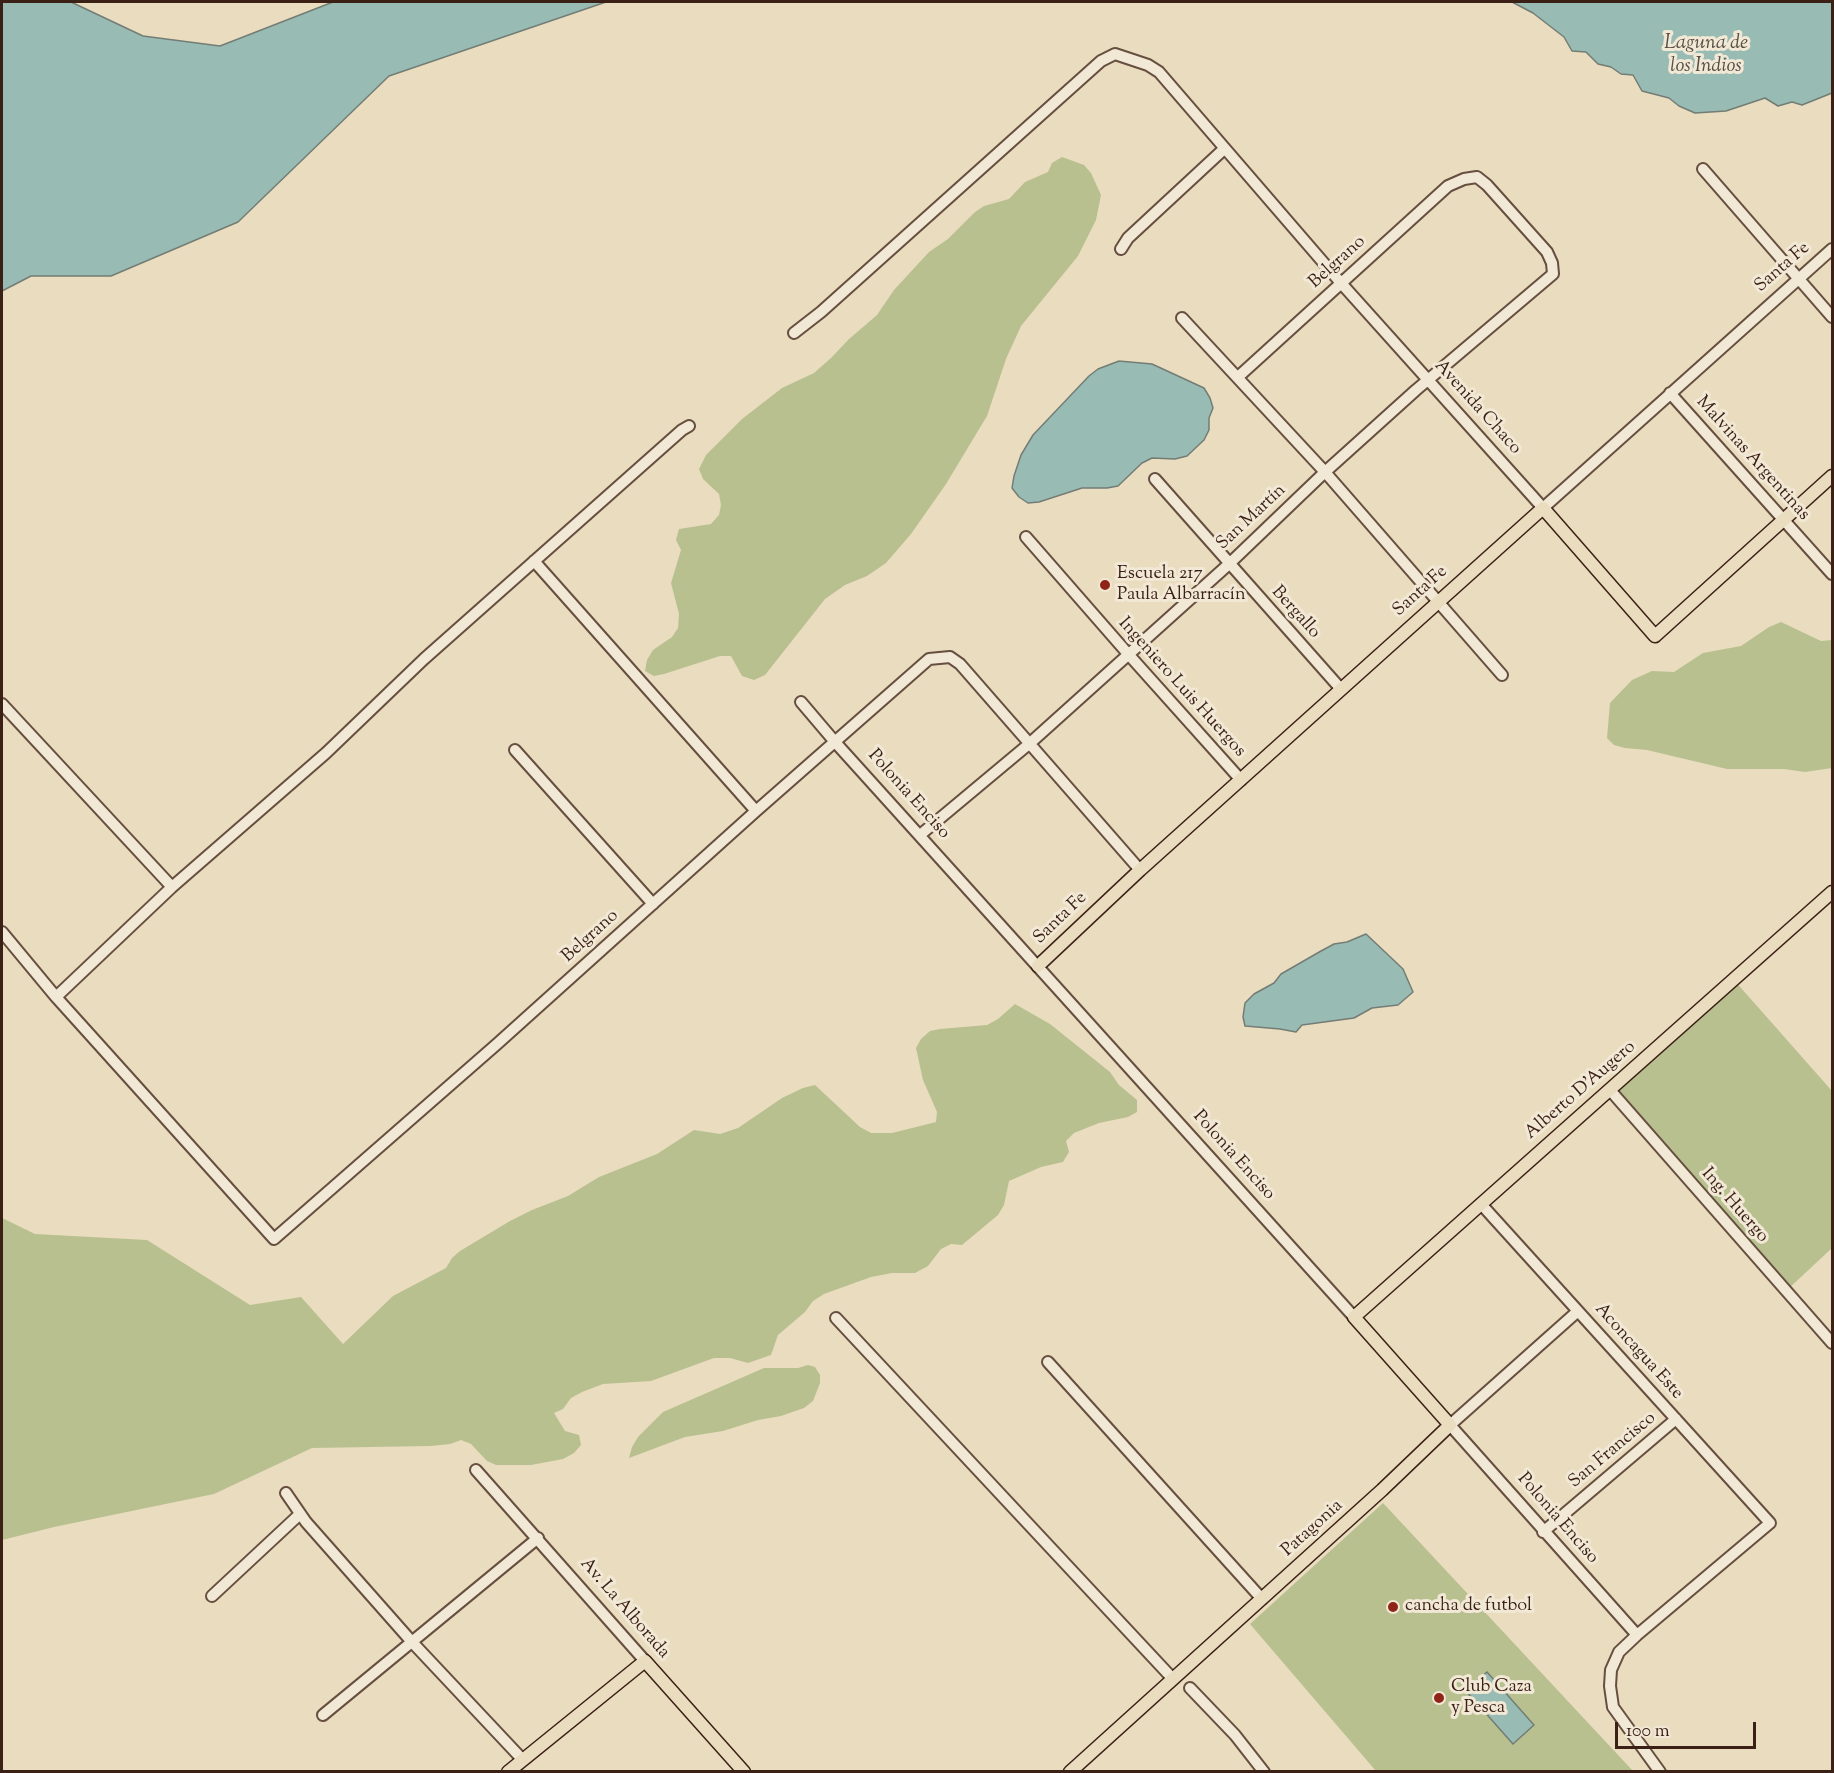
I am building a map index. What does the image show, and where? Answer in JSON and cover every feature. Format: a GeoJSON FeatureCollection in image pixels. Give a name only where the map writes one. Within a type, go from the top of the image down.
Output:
{"type":"FeatureCollection","features":[{"type":"Feature","properties":{"kind":"main road"},"geometry":{"type":"LineString","coordinates":[[1785,519],[1833,476]]}},
{"type":"Feature","properties":{"kind":"main road","name":"Avenida Chaco"},"geometry":{"type":"LineString","coordinates":[[1543,508],[1655,636],[1785,519]]}},
{"type":"Feature","properties":{"kind":"main road","name":"Santa Fe"},"geometry":{"type":"LineString","coordinates":[[1038,966],[1340,688],[1543,508]]}},
{"type":"Feature","properties":{"kind":"main road","name":"Alberto D'Augero"},"geometry":{"type":"LineString","coordinates":[[1354,1317],[1833,892]]}},
{"type":"Feature","properties":{"kind":"main road","name":"Polonia Enciso"},"geometry":{"type":"LineString","coordinates":[[1354,1317],[1450,1425]]}},
{"type":"Feature","properties":{"kind":"main road","name":"Patagonia"},"geometry":{"type":"LineString","coordinates":[[1070,1772],[1182,1681],[1262,1599],[1382,1491],[1450,1425]]}},
{"type":"Feature","properties":{"kind":"main road"},"geometry":{"type":"LineString","coordinates":[[508,1772],[645,1661]]}},
{"type":"Feature","properties":{"kind":"main road","name":"Av. La Alborada"},"geometry":{"type":"LineString","coordinates":[[645,1661],[744,1772]]}},
{"type":"Feature","properties":{"kind":"street","name":"Avenida Chaco"},"geometry":{"type":"LineString","coordinates":[[794,333],[821,312],[1101,61],[1115,54],[1148,64],[1159,72],[1341,283],[1543,508]]}},
{"type":"Feature","properties":{"kind":"street"},"geometry":{"type":"LineString","coordinates":[[1121,249],[1128,238],[1224,149]]}},
{"type":"Feature","properties":{"kind":"street"},"geometry":{"type":"LineString","coordinates":[[1703,169],[1833,317]]}},
{"type":"Feature","properties":{"kind":"street","name":"Belgrano"},"geometry":{"type":"LineString","coordinates":[[1238,377],[1448,186],[1464,179],[1478,177],[1487,185],[1547,252],[1552,263],[1553,274]]}},
{"type":"Feature","properties":{"kind":"street","name":"Santa Fe"},"geometry":{"type":"LineString","coordinates":[[1543,508],[1833,249]]}},
{"type":"Feature","properties":{"kind":"street","name":"San Martín"},"geometry":{"type":"LineString","coordinates":[[920,835],[1029,744],[1129,655],[1325,472],[1553,274]]}},
{"type":"Feature","properties":{"kind":"street"},"geometry":{"type":"LineString","coordinates":[[1182,318],[1325,472],[1502,675]]}},
{"type":"Feature","properties":{"kind":"street","name":"Malvinas Argentinas"},"geometry":{"type":"LineString","coordinates":[[1670,393],[1833,574]]}},
{"type":"Feature","properties":{"kind":"street"},"geometry":{"type":"LineString","coordinates":[[2,932],[56,997],[172,887],[326,753],[424,659],[689,426]]}},
{"type":"Feature","properties":{"kind":"street","name":"Bergallo"},"geometry":{"type":"LineString","coordinates":[[1155,479],[1340,688]]}},
{"type":"Feature","properties":{"kind":"street","name":"Ingeniero Luis Huergos"},"geometry":{"type":"LineString","coordinates":[[1026,537],[1241,780]]}},
{"type":"Feature","properties":{"kind":"street"},"geometry":{"type":"LineString","coordinates":[[534,561],[756,810]]}},
{"type":"Feature","properties":{"kind":"street","name":"Belgrano"},"geometry":{"type":"LineString","coordinates":[[56,997],[274,1239],[497,1044],[756,810],[929,659],[950,657],[960,664],[1029,744]]}},
{"type":"Feature","properties":{"kind":"street","name":"Polonia Enciso"},"geometry":{"type":"LineString","coordinates":[[801,702],[1354,1317]]}},
{"type":"Feature","properties":{"kind":"street"},"geometry":{"type":"LineString","coordinates":[[2,704],[172,887]]}},
{"type":"Feature","properties":{"kind":"street"},"geometry":{"type":"LineString","coordinates":[[1029,744],[1140,870]]}},
{"type":"Feature","properties":{"kind":"street"},"geometry":{"type":"LineString","coordinates":[[515,750],[653,904]]}},
{"type":"Feature","properties":{"kind":"street","name":"Ing. Huergo"},"geometry":{"type":"LineString","coordinates":[[1610,1090],[1833,1343]]}},
{"type":"Feature","properties":{"kind":"street","name":"Aconcagua Este"},"geometry":{"type":"LineString","coordinates":[[1481,1204],[1770,1523],[1637,1635]]}},
{"type":"Feature","properties":{"kind":"street","name":"Patagonia"},"geometry":{"type":"LineString","coordinates":[[1450,1425],[1578,1311]]}},
{"type":"Feature","properties":{"kind":"street"},"geometry":{"type":"LineString","coordinates":[[836,1318],[1235,1735],[1264,1772]]}},
{"type":"Feature","properties":{"kind":"street"},"geometry":{"type":"LineString","coordinates":[[1048,1362],[1262,1599]]}},
{"type":"Feature","properties":{"kind":"street","name":"San Francisco"},"geometry":{"type":"LineString","coordinates":[[1543,1532],[1676,1419]]}},
{"type":"Feature","properties":{"kind":"street","name":"Polonia Enciso"},"geometry":{"type":"LineString","coordinates":[[1450,1425],[1637,1635]]}},
{"type":"Feature","properties":{"kind":"street","name":"Av. La Alborada"},"geometry":{"type":"LineString","coordinates":[[476,1470],[645,1661]]}},
{"type":"Feature","properties":{"kind":"street"},"geometry":{"type":"LineString","coordinates":[[286,1493],[300,1514],[412,1642],[522,1760]]}},
{"type":"Feature","properties":{"kind":"street"},"geometry":{"type":"LineString","coordinates":[[212,1596],[300,1514]]}},
{"type":"Feature","properties":{"kind":"street"},"geometry":{"type":"LineString","coordinates":[[324,1715],[538,1538]]}},
{"type":"Feature","properties":{"kind":"street"},"geometry":{"type":"LineString","coordinates":[[1637,1635],[1619,1652],[1611,1670],[1610,1686],[1613,1707],[1660,1772]]}},
{"type":"Feature","properties":{"kind":"green space"},"geometry":{"type":"Polygon","coordinates":[[[1062,157],[1084,165],[1091,173],[1101,195],[1096,220],[1078,256],[1021,326],[1006,359],[987,416],[946,484],[911,534],[886,563],[867,576],[845,585],[825,599],[765,675],[754,680],[742,676],[731,656],[720,656],[654,676],[645,671],[647,660],[653,650],[672,637],[678,628],[679,614],[671,583],[681,550],[676,540],[679,529],[711,524],[719,515],[721,505],[719,494],[703,479],[699,469],[706,455],[742,419],[782,388],[814,373],[831,358],[877,315],[894,290],[929,252],[948,239],[975,212],[984,206],[1009,199],[1025,182],[1048,172],[1052,163],[1062,157]]]}},
{"type":"Feature","properties":{"kind":"green space"},"geometry":{"type":"Polygon","coordinates":[[[1781,622],[1821,641],[1832,640],[1832,768],[1805,772],[1784,769],[1727,769],[1647,750],[1625,748],[1614,745],[1607,738],[1610,703],[1632,680],[1652,671],[1674,672],[1703,653],[1741,646],[1769,627],[1781,622]]]}},
{"type":"Feature","properties":{"kind":"green space"},"geometry":{"type":"Polygon","coordinates":[[[1734,980],[1832,1091],[1832,1248],[1786,1291],[1610,1090],[1734,980]]]}},
{"type":"Feature","properties":{"kind":"green space"},"geometry":{"type":"Polygon","coordinates":[[[1015,1004],[1050,1024],[1110,1072],[1119,1085],[1137,1100],[1137,1112],[1128,1117],[1099,1123],[1074,1133],[1066,1141],[1069,1152],[1063,1162],[1041,1167],[1009,1181],[1004,1205],[998,1215],[962,1245],[951,1244],[941,1249],[928,1266],[915,1273],[892,1273],[871,1277],[824,1294],[813,1301],[805,1312],[778,1335],[771,1355],[748,1363],[730,1358],[714,1358],[651,1381],[603,1384],[582,1392],[571,1398],[563,1409],[554,1413],[565,1431],[579,1435],[581,1445],[574,1453],[563,1459],[531,1465],[496,1465],[487,1461],[471,1444],[461,1440],[431,1446],[312,1448],[214,1494],[2,1540],[2,1218],[35,1234],[147,1240],[250,1305],[301,1297],[343,1344],[393,1296],[446,1268],[460,1251],[510,1221],[568,1196],[599,1177],[657,1154],[694,1130],[720,1134],[738,1128],[782,1098],[803,1088],[815,1085],[860,1127],[871,1133],[892,1133],[936,1122],[937,1112],[923,1080],[916,1048],[921,1039],[930,1031],[987,1025],[998,1019],[1015,1004]]]}},
{"type":"Feature","properties":{"kind":"green space"},"geometry":{"type":"Polygon","coordinates":[[[808,1365],[815,1367],[820,1375],[820,1383],[813,1401],[804,1408],[723,1431],[685,1437],[629,1458],[638,1437],[663,1412],[764,1368],[798,1368],[808,1365]]]}},
{"type":"Feature","properties":{"kind":"green space","name":"Club Caza y Pesca"},"geometry":{"type":"Polygon","coordinates":[[[1383,1503],[1633,1771],[1376,1771],[1250,1624],[1383,1503]]]}},
{"type":"Feature","properties":{"kind":"water"},"geometry":{"type":"Polygon","coordinates":[[[2,2],[71,2],[143,36],[220,46],[333,2],[606,2],[389,76],[238,222],[111,276],[31,276],[2,291],[2,2]]]}},
{"type":"Feature","properties":{"kind":"water","name":"Laguna de los Indios"},"geometry":{"type":"Polygon","coordinates":[[[1512,2],[1832,2],[1832,93],[1802,105],[1792,102],[1778,106],[1765,98],[1726,111],[1695,113],[1679,106],[1669,98],[1642,91],[1633,75],[1621,74],[1611,67],[1598,64],[1586,52],[1572,51],[1564,37],[1533,13],[1512,2]]]}},
{"type":"Feature","properties":{"kind":"water"},"geometry":{"type":"Polygon","coordinates":[[[1119,361],[1152,364],[1204,388],[1213,408],[1209,418],[1209,430],[1204,440],[1187,456],[1175,459],[1152,458],[1142,463],[1118,486],[1082,488],[1039,502],[1028,503],[1019,497],[1012,488],[1014,476],[1021,455],[1033,435],[1089,376],[1098,369],[1119,361]]]}},
{"type":"Feature","properties":{"kind":"water"},"geometry":{"type":"Polygon","coordinates":[[[1366,934],[1403,969],[1413,992],[1398,1005],[1372,1008],[1354,1018],[1302,1025],[1296,1032],[1245,1026],[1243,1017],[1245,1003],[1254,994],[1274,983],[1281,974],[1334,944],[1347,942],[1366,934]]]}},
{"type":"Feature","properties":{"kind":"water"},"geometry":{"type":"Polygon","coordinates":[[[1487,1672],[1534,1725],[1513,1744],[1466,1691],[1487,1672]]]}},
{"type":"Feature","properties":{"kind":"place","name":"Escuela 217 Paula Albarracín"},"geometry":{"type":"Point","coordinates":[1105,585]}},
{"type":"Feature","properties":{"kind":"place","name":"cancha de futbol"},"geometry":{"type":"Point","coordinates":[1393,1607]}},
{"type":"Feature","properties":{"kind":"place","name":"Club Caza y Pesca"},"geometry":{"type":"Point","coordinates":[1439,1698]}}]}
